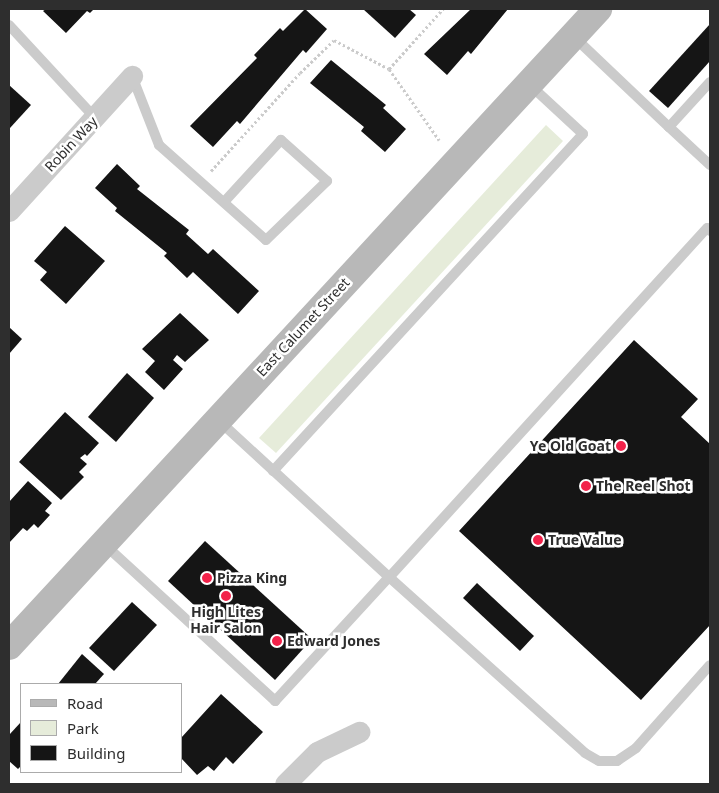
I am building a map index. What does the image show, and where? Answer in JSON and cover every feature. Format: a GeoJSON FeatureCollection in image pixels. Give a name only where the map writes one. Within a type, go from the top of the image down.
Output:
{"type":"FeatureCollection","features":[{"type":"Feature","properties":{"kind":"main road","name":"East Calumet Street"},"geometry":{"type":"LineString","coordinates":[[9,646],[102,542],[598,9]]}},
{"type":"Feature","properties":{"kind":"street","name":"Robin Way"},"geometry":{"type":"LineString","coordinates":[[9,211],[132,76]]}},
{"type":"Feature","properties":{"kind":"street"},"geometry":{"type":"LineString","coordinates":[[286,784],[317,752],[359,732]]}},
{"type":"Feature","properties":{"kind":"lane"},"geometry":{"type":"LineString","coordinates":[[9,26],[95,118]]}},
{"type":"Feature","properties":{"kind":"lane"},"geometry":{"type":"LineString","coordinates":[[572,36],[710,165]]}},
{"type":"Feature","properties":{"kind":"lane"},"geometry":{"type":"LineString","coordinates":[[132,76],[159,145],[266,240],[327,182],[281,140],[224,202]]}},
{"type":"Feature","properties":{"kind":"lane"},"geometry":{"type":"LineString","coordinates":[[669,127],[710,82]]}},
{"type":"Feature","properties":{"kind":"lane"},"geometry":{"type":"LineString","coordinates":[[273,471],[583,134],[529,84]]}},
{"type":"Feature","properties":{"kind":"lane"},"geometry":{"type":"LineString","coordinates":[[102,542],[275,700],[707,228],[710,231]]}},
{"type":"Feature","properties":{"kind":"lane"},"geometry":{"type":"LineString","coordinates":[[217,419],[585,753],[600,761],[617,761],[636,748],[710,665]]}},
{"type":"Feature","properties":{"kind":"path"},"geometry":{"type":"LineString","coordinates":[[389,68],[443,9]]}},
{"type":"Feature","properties":{"kind":"path"},"geometry":{"type":"LineString","coordinates":[[201,182],[300,73],[334,40],[389,68],[439,140]]}},
{"type":"Feature","properties":{"kind":"green space"},"geometry":{"type":"Polygon","coordinates":[[[546,125],[563,141],[276,453],[259,438],[546,125]]]}},
{"type":"Feature","properties":{"kind":"building"},"geometry":{"type":"Polygon","coordinates":[[[46,9],[94,9],[90,13],[87,11],[66,33],[43,11],[46,9]]]}},
{"type":"Feature","properties":{"kind":"building"},"geometry":{"type":"Polygon","coordinates":[[[305,9],[327,29],[306,53],[303,50],[240,124],[237,121],[213,147],[190,126],[257,58],[254,55],[280,28],[283,31],[305,9]]]}},
{"type":"Feature","properties":{"kind":"building"},"geometry":{"type":"Polygon","coordinates":[[[363,9],[409,9],[416,15],[395,38],[363,9]]]}},
{"type":"Feature","properties":{"kind":"building"},"geometry":{"type":"Polygon","coordinates":[[[471,9],[508,9],[471,54],[468,51],[447,75],[424,54],[471,9]]]}},
{"type":"Feature","properties":{"kind":"building"},"geometry":{"type":"Polygon","coordinates":[[[710,24],[710,61],[668,108],[649,91],[710,24]]]}},
{"type":"Feature","properties":{"kind":"building"},"geometry":{"type":"Polygon","coordinates":[[[331,60],[386,105],[383,108],[406,129],[385,152],[361,131],[364,127],[310,83],[331,60]]]}},
{"type":"Feature","properties":{"kind":"building"},"geometry":{"type":"Polygon","coordinates":[[[9,85],[31,105],[10,128],[9,127],[9,85]]]}},
{"type":"Feature","properties":{"kind":"building"},"geometry":{"type":"Polygon","coordinates":[[[117,164],[140,186],[137,189],[189,230],[186,234],[208,254],[213,249],[259,291],[238,314],[193,272],[187,278],[164,256],[167,253],[115,211],[117,208],[95,188],[117,164]]]}},
{"type":"Feature","properties":{"kind":"building"},"geometry":{"type":"Polygon","coordinates":[[[65,226],[105,261],[66,304],[40,280],[47,272],[34,261],[65,226]]]}},
{"type":"Feature","properties":{"kind":"building"},"geometry":{"type":"Polygon","coordinates":[[[180,313],[209,340],[185,362],[177,355],[173,360],[183,369],[164,390],[145,372],[155,361],[142,349],[180,313]]]}},
{"type":"Feature","properties":{"kind":"building"},"geometry":{"type":"Polygon","coordinates":[[[9,327],[22,339],[9,354],[9,327]]]}},
{"type":"Feature","properties":{"kind":"building"},"geometry":{"type":"Polygon","coordinates":[[[634,340],[698,399],[681,417],[710,444],[710,625],[641,700],[459,531],[634,340]]]}},
{"type":"Feature","properties":{"kind":"building"},"geometry":{"type":"Polygon","coordinates":[[[127,373],[154,398],[116,442],[88,417],[127,373]]]}},
{"type":"Feature","properties":{"kind":"building"},"geometry":{"type":"Polygon","coordinates":[[[65,412],[99,443],[87,456],[85,454],[80,458],[87,464],[79,472],[84,477],[61,500],[19,462],[65,412]]]}},
{"type":"Feature","properties":{"kind":"building"},"geometry":{"type":"Polygon","coordinates":[[[28,481],[52,503],[45,511],[50,515],[38,528],[34,524],[27,531],[23,528],[9,543],[9,502],[28,481]]]}},
{"type":"Feature","properties":{"kind":"building"},"geometry":{"type":"Polygon","coordinates":[[[205,541],[312,639],[275,680],[168,581],[205,541]]]}},
{"type":"Feature","properties":{"kind":"building"},"geometry":{"type":"Polygon","coordinates":[[[477,583],[534,636],[520,651],[463,598],[477,583]]]}},
{"type":"Feature","properties":{"kind":"building"},"geometry":{"type":"Polygon","coordinates":[[[132,602],[157,625],[114,671],[89,648],[132,602]]]}},
{"type":"Feature","properties":{"kind":"building"},"geometry":{"type":"Polygon","coordinates":[[[82,654],[104,674],[96,683],[59,683],[82,654]]]}},
{"type":"Feature","properties":{"kind":"building"},"geometry":{"type":"Polygon","coordinates":[[[221,694],[263,732],[233,764],[226,757],[214,771],[208,766],[197,775],[182,759],[182,737],[221,694]]]}},
{"type":"Feature","properties":{"kind":"building"},"geometry":{"type":"Polygon","coordinates":[[[20,723],[20,767],[18,769],[9,761],[9,735],[20,723]]]}},
{"type":"Feature","properties":{"kind":"place","name":"Ye Old Goat"},"geometry":{"type":"Point","coordinates":[621,446]}},
{"type":"Feature","properties":{"kind":"place","name":"The Reel Shot"},"geometry":{"type":"Point","coordinates":[586,486]}},
{"type":"Feature","properties":{"kind":"place","name":"True Value"},"geometry":{"type":"Point","coordinates":[538,540]}},
{"type":"Feature","properties":{"kind":"place","name":"Pizza King"},"geometry":{"type":"Point","coordinates":[207,578]}},
{"type":"Feature","properties":{"kind":"place","name":"High Lites Hair Salon"},"geometry":{"type":"Point","coordinates":[226,596]}},
{"type":"Feature","properties":{"kind":"place","name":"Edward Jones"},"geometry":{"type":"Point","coordinates":[277,641]}}]}
